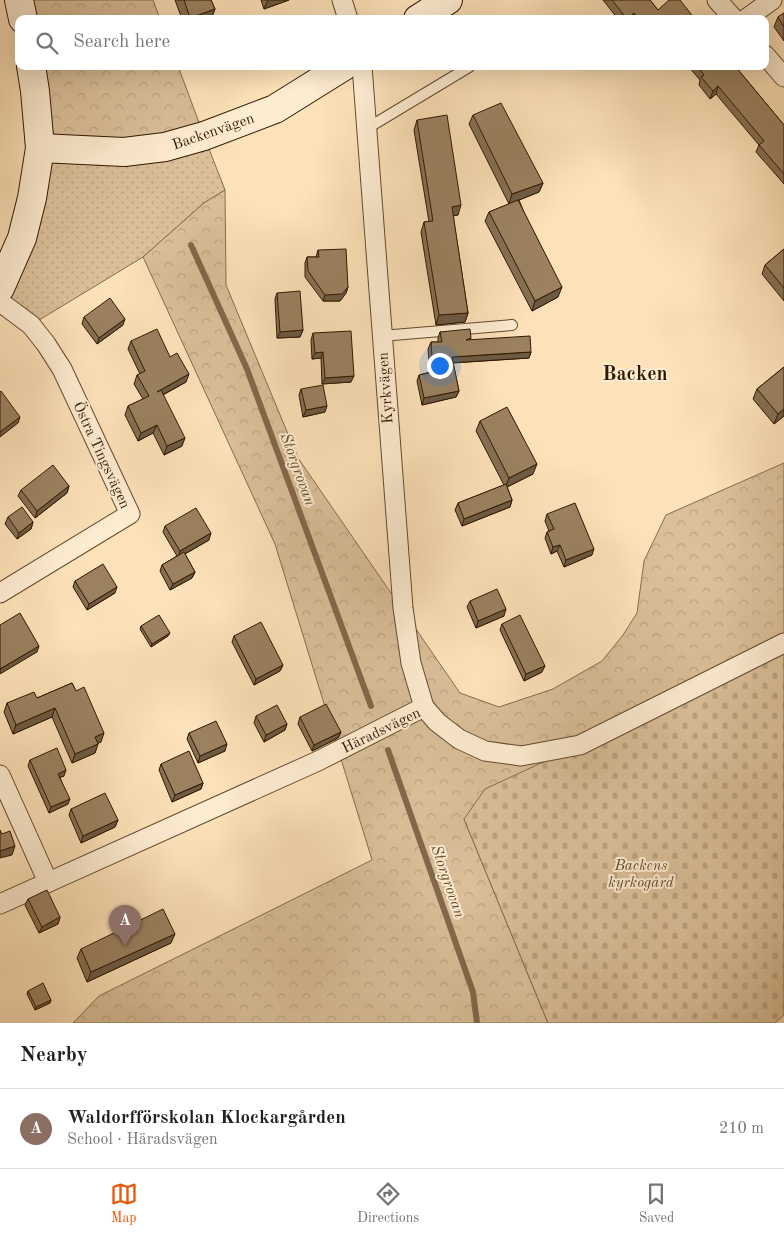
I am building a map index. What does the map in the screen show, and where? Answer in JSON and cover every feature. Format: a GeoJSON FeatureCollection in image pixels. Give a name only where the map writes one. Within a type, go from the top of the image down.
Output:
{"type":"FeatureCollection","features":[{"type":"Feature","properties":{"kind":"street"},"geometry":{"type":"LineString","coordinates":[[19,0],[22,15]]}},
{"type":"Feature","properties":{"kind":"street"},"geometry":{"type":"LineString","coordinates":[[342,0],[347,15]]}},
{"type":"Feature","properties":{"kind":"street"},"geometry":{"type":"LineString","coordinates":[[424,15],[448,0]]}},
{"type":"Feature","properties":{"kind":"street"},"geometry":{"type":"LineString","coordinates":[[717,0],[730,15]]}},
{"type":"Feature","properties":{"kind":"street"},"geometry":{"type":"LineString","coordinates":[[751,15],[772,0]]}},
{"type":"Feature","properties":{"kind":"street"},"geometry":{"type":"LineString","coordinates":[[769,60],[784,77]]}},
{"type":"Feature","properties":{"kind":"street"},"geometry":{"type":"LineString","coordinates":[[0,288],[22,238],[32,198],[40,148],[32,70]]}},
{"type":"Feature","properties":{"kind":"street","name":"Backenvägen"},"geometry":{"type":"LineString","coordinates":[[40,148],[124,152],[165,147],[188,141],[275,109],[338,70]]}},
{"type":"Feature","properties":{"kind":"street","name":"Kyrkvägen"},"geometry":{"type":"LineString","coordinates":[[362,70],[403,608],[411,664],[424,707]]}},
{"type":"Feature","properties":{"kind":"street","name":"Östra Tingsvägen"},"geometry":{"type":"LineString","coordinates":[[0,302],[31,325],[62,369],[130,514],[0,593]]}},
{"type":"Feature","properties":{"kind":"street","name":"Häradsvägen"},"geometry":{"type":"LineString","coordinates":[[0,904],[318,761],[424,707],[437,722],[459,739],[485,751],[521,756],[580,745],[784,644]]}},
{"type":"Feature","properties":{"kind":"street"},"geometry":{"type":"LineString","coordinates":[[0,775],[48,882]]}},
{"type":"Feature","properties":{"kind":"lane"},"geometry":{"type":"LineString","coordinates":[[366,129],[464,70]]}},
{"type":"Feature","properties":{"kind":"lane"},"geometry":{"type":"LineString","coordinates":[[381,336],[512,325]]}},
{"type":"Feature","properties":{"kind":"green space"},"geometry":{"type":"Polygon","coordinates":[[[19,0],[153,0],[159,15],[22,15],[19,0]]]}},
{"type":"Feature","properties":{"kind":"green space"},"geometry":{"type":"Polygon","coordinates":[[[31,70],[179,70],[204,136],[41,148],[31,70]]]}},
{"type":"Feature","properties":{"kind":"green space"},"geometry":{"type":"Polygon","coordinates":[[[204,136],[225,190],[204,203],[143,257],[31,325],[0,288],[41,148],[204,136]]]}},
{"type":"Feature","properties":{"kind":"green space"},"geometry":{"type":"Polygon","coordinates":[[[225,190],[226,285],[298,458],[460,693],[499,707],[553,689],[602,661],[623,635],[637,613],[644,561],[666,515],[784,463],[784,643],[464,819],[548,1023],[73,1023],[99,996],[372,860],[275,544],[143,257],[204,203],[225,190]]]}},
{"type":"Feature","properties":{"kind":"green space","name":"Backens kyrkogård"},"geometry":{"type":"Polygon","coordinates":[[[784,643],[784,1015],[775,1023],[548,1023],[464,819],[485,789],[580,745],[784,643]]]}},
{"type":"Feature","properties":{"kind":"building"},"geometry":{"type":"Polygon","coordinates":[[[184,0],[211,0],[215,9],[198,15],[189,15],[184,0]]]}},
{"type":"Feature","properties":{"kind":"building"},"geometry":{"type":"Polygon","coordinates":[[[612,0],[650,0],[658,10],[669,0],[680,0],[692,15],[636,15],[634,13],[632,15],[624,15],[612,0]]]}},
{"type":"Feature","properties":{"kind":"building"},"geometry":{"type":"Polygon","coordinates":[[[784,13],[784,27],[778,17],[784,13]]]}},
{"type":"Feature","properties":{"kind":"building"},"geometry":{"type":"Polygon","coordinates":[[[700,70],[738,70],[784,125],[784,174],[759,145],[764,141],[718,86],[713,91],[701,77],[704,75],[700,70]]]}},
{"type":"Feature","properties":{"kind":"building"},"geometry":{"type":"Polygon","coordinates":[[[501,103],[543,183],[512,194],[473,115],[501,103]]]}},
{"type":"Feature","properties":{"kind":"building"},"geometry":{"type":"Polygon","coordinates":[[[447,115],[461,205],[452,207],[468,313],[439,315],[424,222],[433,221],[417,120],[447,115]]]}},
{"type":"Feature","properties":{"kind":"building"},"geometry":{"type":"Polygon","coordinates":[[[518,200],[562,287],[535,301],[489,212],[518,200]]]}},
{"type":"Feature","properties":{"kind":"building"},"geometry":{"type":"Polygon","coordinates":[[[346,249],[348,287],[342,294],[325,295],[308,271],[307,257],[319,257],[318,250],[346,249]]]}},
{"type":"Feature","properties":{"kind":"building"},"geometry":{"type":"Polygon","coordinates":[[[784,249],[784,288],[765,265],[784,249]]]}},
{"type":"Feature","properties":{"kind":"building"},"geometry":{"type":"Polygon","coordinates":[[[300,291],[303,330],[280,332],[277,293],[300,291]]]}},
{"type":"Feature","properties":{"kind":"building"},"geometry":{"type":"Polygon","coordinates":[[[110,298],[125,319],[99,338],[84,317],[110,298]]]}},
{"type":"Feature","properties":{"kind":"building"},"geometry":{"type":"Polygon","coordinates":[[[157,329],[170,357],[177,353],[189,374],[157,392],[161,390],[185,438],[167,446],[157,425],[141,433],[128,406],[149,396],[137,375],[145,371],[131,341],[157,329]]]}},
{"type":"Feature","properties":{"kind":"building"},"geometry":{"type":"Polygon","coordinates":[[[470,329],[471,338],[466,340],[530,336],[531,352],[452,357],[459,391],[424,398],[419,375],[433,372],[431,342],[442,342],[440,332],[470,329]]]}},
{"type":"Feature","properties":{"kind":"building"},"geometry":{"type":"Polygon","coordinates":[[[351,331],[354,376],[325,378],[323,352],[315,353],[313,333],[351,331]]]}},
{"type":"Feature","properties":{"kind":"building"},"geometry":{"type":"Polygon","coordinates":[[[784,367],[784,409],[778,414],[757,389],[784,367]]]}},
{"type":"Feature","properties":{"kind":"building"},"geometry":{"type":"Polygon","coordinates":[[[323,385],[327,406],[306,410],[301,389],[323,385]]]}},
{"type":"Feature","properties":{"kind":"building"},"geometry":{"type":"Polygon","coordinates":[[[0,392],[20,417],[0,432],[0,392]]]}},
{"type":"Feature","properties":{"kind":"building"},"geometry":{"type":"Polygon","coordinates":[[[507,407],[537,464],[509,478],[480,421],[507,407]]]}},
{"type":"Feature","properties":{"kind":"building"},"geometry":{"type":"Polygon","coordinates":[[[53,465],[69,486],[37,511],[21,490],[53,465]]]}},
{"type":"Feature","properties":{"kind":"building"},"geometry":{"type":"Polygon","coordinates":[[[506,484],[512,500],[464,519],[458,503],[506,484]]]}},
{"type":"Feature","properties":{"kind":"building"},"geometry":{"type":"Polygon","coordinates":[[[575,503],[594,549],[566,560],[560,545],[553,547],[547,532],[554,529],[547,514],[575,503]]]}},
{"type":"Feature","properties":{"kind":"building"},"geometry":{"type":"Polygon","coordinates":[[[22,507],[33,522],[19,533],[8,517],[22,507]]]}},
{"type":"Feature","properties":{"kind":"building"},"geometry":{"type":"Polygon","coordinates":[[[196,508],[211,533],[180,551],[165,526],[196,508]]]}},
{"type":"Feature","properties":{"kind":"building"},"geometry":{"type":"Polygon","coordinates":[[[184,552],[195,572],[173,584],[162,565],[184,552]]]}},
{"type":"Feature","properties":{"kind":"building"},"geometry":{"type":"Polygon","coordinates":[[[103,564],[117,587],[89,604],[75,581],[103,564]]]}},
{"type":"Feature","properties":{"kind":"building"},"geometry":{"type":"Polygon","coordinates":[[[497,589],[506,609],[478,621],[470,601],[497,589]]]}},
{"type":"Feature","properties":{"kind":"building"},"geometry":{"type":"Polygon","coordinates":[[[20,613],[39,646],[0,669],[0,625],[20,613]]]}},
{"type":"Feature","properties":{"kind":"building"},"geometry":{"type":"Polygon","coordinates":[[[159,615],[170,633],[152,644],[141,626],[159,615]]]}},
{"type":"Feature","properties":{"kind":"building"},"geometry":{"type":"Polygon","coordinates":[[[520,615],[545,666],[526,674],[502,624],[520,615]]]}},
{"type":"Feature","properties":{"kind":"building"},"geometry":{"type":"Polygon","coordinates":[[[261,622],[283,665],[256,679],[234,636],[261,622]]]}},
{"type":"Feature","properties":{"kind":"building"},"geometry":{"type":"Polygon","coordinates":[[[72,683],[76,691],[84,687],[104,733],[95,737],[98,744],[75,754],[55,708],[16,725],[7,703],[34,692],[37,698],[72,683]]]}},
{"type":"Feature","properties":{"kind":"building"},"geometry":{"type":"Polygon","coordinates":[[[326,704],[341,732],[314,745],[300,717],[326,704]]]}},
{"type":"Feature","properties":{"kind":"building"},"geometry":{"type":"Polygon","coordinates":[[[277,705],[287,724],[266,735],[256,716],[277,705]]]}},
{"type":"Feature","properties":{"kind":"building"},"geometry":{"type":"Polygon","coordinates":[[[216,721],[227,744],[200,756],[189,733],[216,721]]]}},
{"type":"Feature","properties":{"kind":"building"},"geometry":{"type":"Polygon","coordinates":[[[57,748],[66,770],[58,774],[70,799],[51,807],[30,760],[57,748]]]}},
{"type":"Feature","properties":{"kind":"building"},"geometry":{"type":"Polygon","coordinates":[[[189,751],[203,783],[175,795],[161,764],[189,751]]]}},
{"type":"Feature","properties":{"kind":"building"},"geometry":{"type":"Polygon","coordinates":[[[105,793],[118,820],[83,836],[71,809],[105,793]]]}},
{"type":"Feature","properties":{"kind":"building"},"geometry":{"type":"Polygon","coordinates":[[[0,830],[2,834],[10,831],[15,846],[0,851],[0,830]]]}},
{"type":"Feature","properties":{"kind":"building"},"geometry":{"type":"Polygon","coordinates":[[[47,890],[60,917],[42,927],[28,899],[47,890]]]}},
{"type":"Feature","properties":{"kind":"building"},"geometry":{"type":"Polygon","coordinates":[[[163,909],[175,934],[91,972],[81,949],[163,909]]]}},
{"type":"Feature","properties":{"kind":"building"},"geometry":{"type":"Polygon","coordinates":[[[43,983],[51,1000],[36,1007],[28,991],[43,983]]]}},
{"type":"Feature","properties":{"kind":"waterway","name":"Storgrovan"},"geometry":{"type":"LineString","coordinates":[[191,245],[247,369],[371,706]]}},
{"type":"Feature","properties":{"kind":"waterway","name":"Storgrovan"},"geometry":{"type":"LineString","coordinates":[[388,750],[473,992],[477,1023]]}},
{"type":"Feature","properties":{"kind":"place","name":"Waldorfförskolan Klockargården"},"geometry":{"type":"Point","coordinates":[125,946]}},
{"type":"Feature","properties":{"kind":"district","name":"Backen"},"geometry":{"type":"Point","coordinates":[635,373]}}]}
